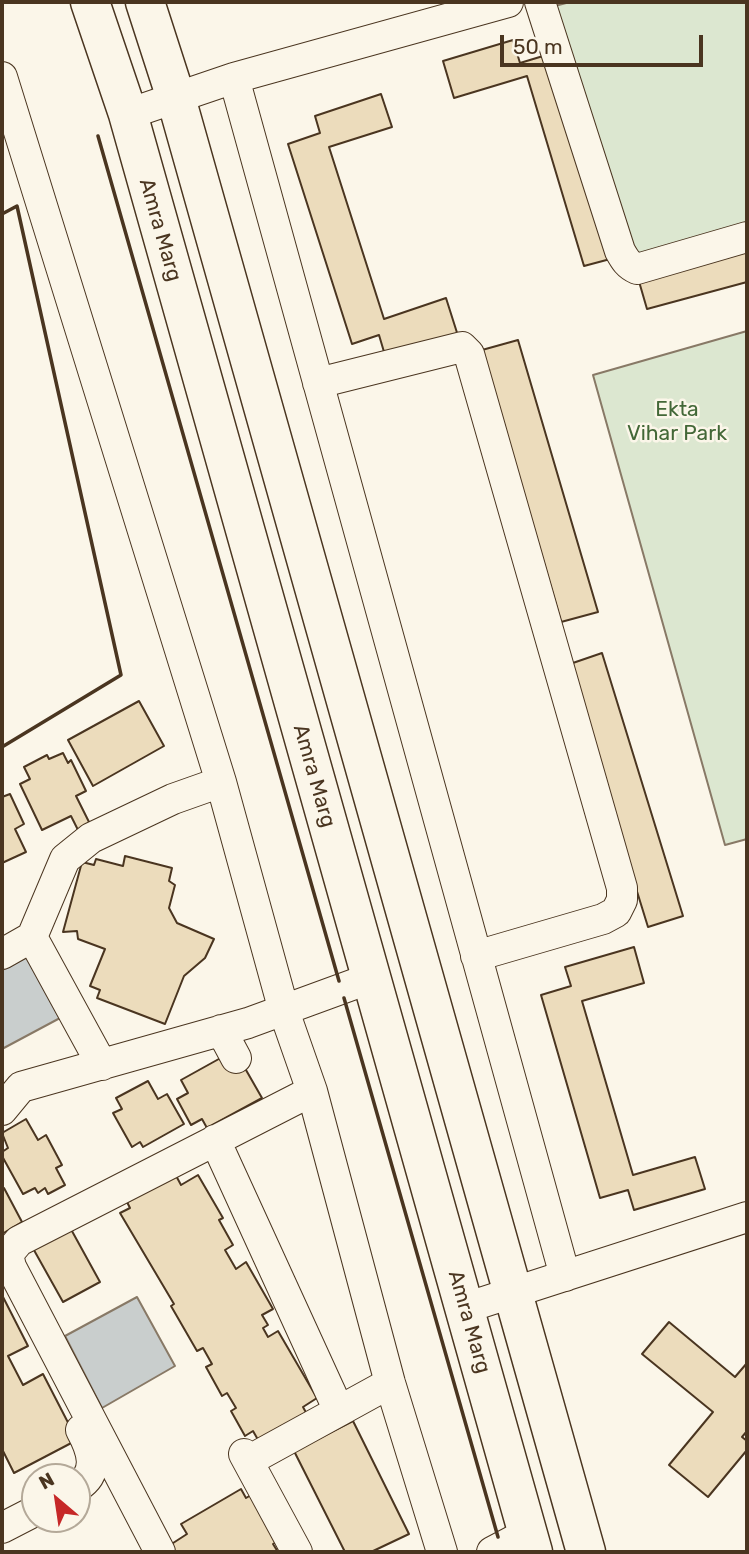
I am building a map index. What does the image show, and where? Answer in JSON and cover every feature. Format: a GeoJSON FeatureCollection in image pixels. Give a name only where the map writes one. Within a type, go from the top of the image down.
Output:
{"type":"FeatureCollection","features":[{"type":"Feature","properties":{"kind":"highway","name":"Amra Marg"},"geometry":{"type":"LineString","coordinates":[[90,2],[128,114],[531,1543]]}},
{"type":"Feature","properties":{"kind":"highway"},"geometry":{"type":"LineString","coordinates":[[145,2],[176,98],[586,1552]]}},
{"type":"Feature","properties":{"kind":"street"},"geometry":{"type":"LineString","coordinates":[[128,114],[454,8],[508,2]]}},
{"type":"Feature","properties":{"kind":"street"},"geometry":{"type":"LineString","coordinates":[[540,2],[620,251],[630,266],[637,268],[747,237]]}},
{"type":"Feature","properties":{"kind":"street"},"geometry":{"type":"LineString","coordinates":[[2,77],[13,156],[220,782],[284,1011],[312,1091],[390,1383],[442,1552]]}},
{"type":"Feature","properties":{"kind":"street"},"geometry":{"type":"LineString","coordinates":[[234,78],[565,1276]]}},
{"type":"Feature","properties":{"kind":"street"},"geometry":{"type":"LineString","coordinates":[[318,383],[462,347],[469,354],[622,888],[622,900],[616,912],[603,919],[476,956]]}},
{"type":"Feature","properties":{"kind":"street"},"geometry":{"type":"LineString","coordinates":[[2,954],[32,937],[65,859],[91,838],[173,799],[220,782]]}},
{"type":"Feature","properties":{"kind":"street"},"geometry":{"type":"LineString","coordinates":[[32,937],[102,1065]]}},
{"type":"Feature","properties":{"kind":"street"},"geometry":{"type":"LineString","coordinates":[[7,1097],[102,1065],[284,1011],[371,978]]}},
{"type":"Feature","properties":{"kind":"street"},"geometry":{"type":"LineString","coordinates":[[221,1030],[236,1058]]}},
{"type":"Feature","properties":{"kind":"street"},"geometry":{"type":"LineString","coordinates":[[160,1552],[11,1268],[8,1254],[19,1241],[312,1091]]}},
{"type":"Feature","properties":{"kind":"street"},"geometry":{"type":"LineString","coordinates":[[215,1140],[339,1411]]}},
{"type":"Feature","properties":{"kind":"street"},"geometry":{"type":"LineString","coordinates":[[465,1308],[747,1217]]}},
{"type":"Feature","properties":{"kind":"street"},"geometry":{"type":"LineString","coordinates":[[2,1275],[90,1447],[93,1470],[91,1473]]}},
{"type":"Feature","properties":{"kind":"street"},"geometry":{"type":"LineString","coordinates":[[297,1552],[246,1458],[390,1383]]}},
{"type":"Feature","properties":{"kind":"street"},"geometry":{"type":"LineString","coordinates":[[2,1528],[21,1518]]}},
{"type":"Feature","properties":{"kind":"street"},"geometry":{"type":"LineString","coordinates":[[492,1552],[531,1543]]}},
{"type":"Feature","properties":{"kind":"green space"},"geometry":{"type":"Polygon","coordinates":[[[570,2],[747,2],[747,229],[634,260],[551,7],[570,2]]]}},
{"type":"Feature","properties":{"kind":"green space","name":"Ekta Vihar Park"},"geometry":{"type":"Polygon","coordinates":[[[747,331],[747,839],[725,845],[593,375],[747,331]]]}},
{"type":"Feature","properties":{"kind":"shaded area"},"geometry":{"type":"Polygon","coordinates":[[[27,957],[60,1018],[2,1049],[2,970],[27,957]]]}},
{"type":"Feature","properties":{"kind":"shaded area"},"geometry":{"type":"Polygon","coordinates":[[[137,1297],[175,1366],[102,1408],[65,1336],[137,1297]]]}},
{"type":"Feature","properties":{"kind":"building"},"geometry":{"type":"Polygon","coordinates":[[[513,40],[520,63],[553,53],[614,258],[584,266],[527,76],[454,98],[443,61],[513,40]]]}},
{"type":"Feature","properties":{"kind":"building"},"geometry":{"type":"Polygon","coordinates":[[[381,94],[392,127],[329,147],[384,319],[446,298],[459,339],[387,362],[379,335],[352,344],[288,144],[320,133],[315,116],[381,94]]]}},
{"type":"Feature","properties":{"kind":"building"},"geometry":{"type":"Polygon","coordinates":[[[747,248],[747,282],[647,309],[638,278],[747,248]]]}},
{"type":"Feature","properties":{"kind":"building"},"geometry":{"type":"Polygon","coordinates":[[[518,340],[598,612],[561,622],[482,350],[518,340]]]}},
{"type":"Feature","properties":{"kind":"building"},"geometry":{"type":"Polygon","coordinates":[[[602,653],[683,916],[648,927],[567,665],[602,653]]]}},
{"type":"Feature","properties":{"kind":"building"},"geometry":{"type":"Polygon","coordinates":[[[139,701],[164,746],[93,786],[68,740],[139,701]]]}},
{"type":"Feature","properties":{"kind":"building"},"geometry":{"type":"Polygon","coordinates":[[[63,753],[68,763],[71,760],[86,791],[76,796],[90,824],[78,830],[71,816],[42,830],[20,784],[30,779],[24,767],[47,755],[49,759],[63,753]]]}},
{"type":"Feature","properties":{"kind":"building"},"geometry":{"type":"Polygon","coordinates":[[[10,794],[24,824],[15,829],[26,852],[2,863],[2,797],[10,794]]]}},
{"type":"Feature","properties":{"kind":"building"},"geometry":{"type":"Polygon","coordinates":[[[125,856],[172,868],[169,881],[175,885],[169,908],[177,923],[214,939],[205,958],[184,976],[165,1024],[97,998],[100,990],[90,986],[105,949],[78,939],[77,931],[63,932],[82,862],[94,865],[96,859],[123,866],[125,856]]]}},
{"type":"Feature","properties":{"kind":"building"},"geometry":{"type":"Polygon","coordinates":[[[634,947],[644,983],[582,1001],[633,1175],[695,1157],[705,1189],[634,1210],[628,1190],[600,1198],[541,995],[571,986],[565,967],[634,947]]]}},
{"type":"Feature","properties":{"kind":"building"},"geometry":{"type":"Polygon","coordinates":[[[226,1055],[242,1063],[262,1098],[207,1128],[202,1119],[191,1125],[177,1099],[188,1093],[181,1080],[226,1055]]]}},
{"type":"Feature","properties":{"kind":"building"},"geometry":{"type":"Polygon","coordinates":[[[148,1081],[158,1099],[167,1094],[184,1124],[143,1147],[140,1142],[132,1147],[113,1113],[122,1109],[116,1098],[148,1081]]]}},
{"type":"Feature","properties":{"kind":"building"},"geometry":{"type":"Polygon","coordinates":[[[26,1119],[38,1140],[46,1135],[62,1165],[56,1168],[65,1185],[48,1194],[45,1188],[38,1193],[35,1188],[23,1194],[2,1156],[2,1152],[8,1148],[2,1133],[26,1119]]]}},
{"type":"Feature","properties":{"kind":"building"},"geometry":{"type":"Polygon","coordinates":[[[173,1170],[181,1185],[198,1175],[223,1218],[219,1220],[233,1245],[225,1250],[236,1269],[246,1262],[273,1309],[262,1315],[268,1325],[263,1328],[268,1337],[278,1331],[317,1398],[303,1407],[309,1418],[261,1445],[253,1431],[245,1436],[231,1411],[236,1408],[227,1393],[222,1396],[206,1367],[212,1364],[203,1348],[197,1351],[171,1306],[174,1304],[120,1213],[130,1208],[125,1198],[173,1170]]]}},
{"type":"Feature","properties":{"kind":"building"},"geometry":{"type":"Polygon","coordinates":[[[4,1188],[22,1222],[2,1234],[2,1189],[4,1188]]]}},
{"type":"Feature","properties":{"kind":"building"},"geometry":{"type":"Polygon","coordinates":[[[67,1222],[100,1282],[63,1302],[30,1243],[67,1222]]]}},
{"type":"Feature","properties":{"kind":"building"},"geometry":{"type":"Polygon","coordinates":[[[2,1295],[28,1346],[8,1356],[23,1385],[43,1374],[77,1440],[33,1463],[21,1463],[21,1469],[14,1473],[2,1449],[2,1295]]]}},
{"type":"Feature","properties":{"kind":"building"},"geometry":{"type":"Polygon","coordinates":[[[669,1322],[735,1377],[747,1363],[747,1431],[742,1437],[747,1441],[747,1450],[708,1497],[669,1465],[713,1412],[642,1354],[669,1322]]]}},
{"type":"Feature","properties":{"kind":"building"},"geometry":{"type":"Polygon","coordinates":[[[353,1421],[409,1534],[371,1552],[345,1552],[294,1451],[353,1421]]]}},
{"type":"Feature","properties":{"kind":"building"},"geometry":{"type":"Polygon","coordinates":[[[241,1489],[246,1498],[258,1491],[285,1537],[273,1544],[278,1552],[174,1552],[170,1545],[187,1534],[181,1524],[241,1489]]]}},
{"type":"Feature","properties":{"kind":"wall"},"geometry":{"type":"LineString","coordinates":[[98,136],[339,981]]}},
{"type":"Feature","properties":{"kind":"wall"},"geometry":{"type":"LineString","coordinates":[[2,214],[17,206],[121,675],[2,747]]}},
{"type":"Feature","properties":{"kind":"wall"},"geometry":{"type":"LineString","coordinates":[[344,998],[498,1537]]}}]}
